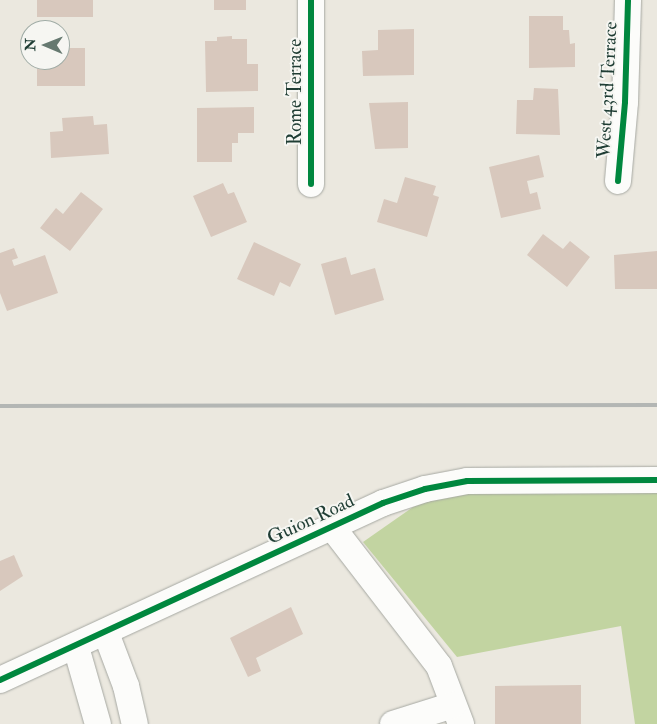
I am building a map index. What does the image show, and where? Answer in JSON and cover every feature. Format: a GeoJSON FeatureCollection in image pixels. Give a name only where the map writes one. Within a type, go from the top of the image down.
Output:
{"type":"FeatureCollection","features":[{"type":"Feature","properties":{"kind":"street","name":"Rome Terrace"},"geometry":{"type":"LineString","coordinates":[[310,0],[311,184]]}},
{"type":"Feature","properties":{"kind":"street","name":"West 43rd Terrace"},"geometry":{"type":"LineString","coordinates":[[618,181],[625,102],[628,0]]}},
{"type":"Feature","properties":{"kind":"street","name":"Guion Road"},"geometry":{"type":"LineString","coordinates":[[0,680],[76,647],[332,527],[405,495],[460,482],[657,480]]}},
{"type":"Feature","properties":{"kind":"street"},"geometry":{"type":"LineString","coordinates":[[332,527],[439,666],[457,714],[393,724]]}},
{"type":"Feature","properties":{"kind":"street"},"geometry":{"type":"LineString","coordinates":[[106,633],[126,686],[135,724]]}},
{"type":"Feature","properties":{"kind":"street"},"geometry":{"type":"LineString","coordinates":[[76,647],[98,724]]}},
{"type":"Feature","properties":{"kind":"green space"},"geometry":{"type":"Polygon","coordinates":[[[657,480],[657,724],[635,724],[621,626],[457,657],[363,542],[446,484],[657,480]]]}},
{"type":"Feature","properties":{"kind":"building"},"geometry":{"type":"Polygon","coordinates":[[[37,0],[93,0],[93,17],[37,17],[37,0]]]}},
{"type":"Feature","properties":{"kind":"building"},"geometry":{"type":"Polygon","coordinates":[[[214,0],[246,0],[246,10],[214,10],[214,0]]]}},
{"type":"Feature","properties":{"kind":"building"},"geometry":{"type":"Polygon","coordinates":[[[529,16],[563,16],[563,30],[569,30],[570,44],[575,43],[575,67],[529,68],[529,16]]]}},
{"type":"Feature","properties":{"kind":"building"},"geometry":{"type":"Polygon","coordinates":[[[414,29],[414,75],[363,76],[362,51],[378,50],[378,30],[414,29]]]}},
{"type":"Feature","properties":{"kind":"building"},"geometry":{"type":"Polygon","coordinates":[[[232,36],[232,39],[247,39],[247,64],[258,64],[258,91],[206,92],[205,41],[217,41],[217,37],[232,36]]]}},
{"type":"Feature","properties":{"kind":"building"},"geometry":{"type":"Polygon","coordinates":[[[70,48],[85,48],[85,86],[37,86],[37,70],[70,70],[70,48]]]}},
{"type":"Feature","properties":{"kind":"building"},"geometry":{"type":"Polygon","coordinates":[[[534,88],[558,89],[560,135],[516,134],[517,100],[533,100],[534,88]]]}},
{"type":"Feature","properties":{"kind":"building"},"geometry":{"type":"Polygon","coordinates":[[[408,102],[408,148],[375,149],[369,103],[408,102]]]}},
{"type":"Feature","properties":{"kind":"building"},"geometry":{"type":"Polygon","coordinates":[[[254,107],[254,133],[238,133],[238,143],[232,143],[232,162],[197,162],[197,108],[254,107]]]}},
{"type":"Feature","properties":{"kind":"building"},"geometry":{"type":"Polygon","coordinates":[[[93,116],[94,125],[107,124],[109,154],[51,158],[50,132],[63,131],[62,118],[93,116]]]}},
{"type":"Feature","properties":{"kind":"building"},"geometry":{"type":"Polygon","coordinates":[[[539,155],[544,177],[527,181],[530,194],[537,192],[541,209],[501,218],[489,167],[539,155]]]}},
{"type":"Feature","properties":{"kind":"building"},"geometry":{"type":"Polygon","coordinates":[[[405,177],[436,186],[433,195],[439,197],[427,237],[377,222],[384,199],[397,203],[405,177]]]}},
{"type":"Feature","properties":{"kind":"building"},"geometry":{"type":"Polygon","coordinates":[[[223,183],[228,194],[234,192],[247,222],[211,237],[193,196],[223,183]]]}},
{"type":"Feature","properties":{"kind":"building"},"geometry":{"type":"Polygon","coordinates":[[[81,192],[103,209],[70,251],[40,228],[56,208],[63,214],[81,192]]]}},
{"type":"Feature","properties":{"kind":"building"},"geometry":{"type":"Polygon","coordinates":[[[543,234],[563,249],[570,241],[590,257],[567,287],[527,255],[543,234]]]}},
{"type":"Feature","properties":{"kind":"building"},"geometry":{"type":"Polygon","coordinates":[[[254,242],[301,264],[290,287],[280,282],[274,296],[237,279],[254,242]]]}},
{"type":"Feature","properties":{"kind":"building"},"geometry":{"type":"Polygon","coordinates":[[[14,248],[18,258],[12,260],[14,266],[45,255],[58,293],[7,311],[0,293],[0,253],[14,248]]]}},
{"type":"Feature","properties":{"kind":"building"},"geometry":{"type":"Polygon","coordinates":[[[657,251],[657,289],[615,289],[614,255],[657,251]]]}},
{"type":"Feature","properties":{"kind":"building"},"geometry":{"type":"Polygon","coordinates":[[[346,257],[351,275],[375,268],[384,300],[335,315],[321,264],[346,257]]]}},
{"type":"Feature","properties":{"kind":"building"},"geometry":{"type":"Polygon","coordinates":[[[14,555],[23,576],[0,591],[0,561],[14,555]]]}},
{"type":"Feature","properties":{"kind":"building"},"geometry":{"type":"Polygon","coordinates":[[[291,607],[303,634],[256,658],[261,671],[248,677],[230,638],[291,607]]]}},
{"type":"Feature","properties":{"kind":"building"},"geometry":{"type":"Polygon","coordinates":[[[581,685],[581,724],[495,724],[495,686],[581,685]]]}},
{"type":"Feature","properties":{"kind":"railway"},"geometry":{"type":"LineString","coordinates":[[0,406],[657,405]]}},
{"type":"Feature","properties":{"kind":"cycle path"},"geometry":{"type":"LineString","coordinates":[[311,0],[311,184]]}},
{"type":"Feature","properties":{"kind":"cycle path"},"geometry":{"type":"LineString","coordinates":[[618,181],[625,102],[628,0]]}},
{"type":"Feature","properties":{"kind":"cycle path"},"geometry":{"type":"LineString","coordinates":[[0,680],[383,503],[425,489],[467,481],[657,480]]}}]}
